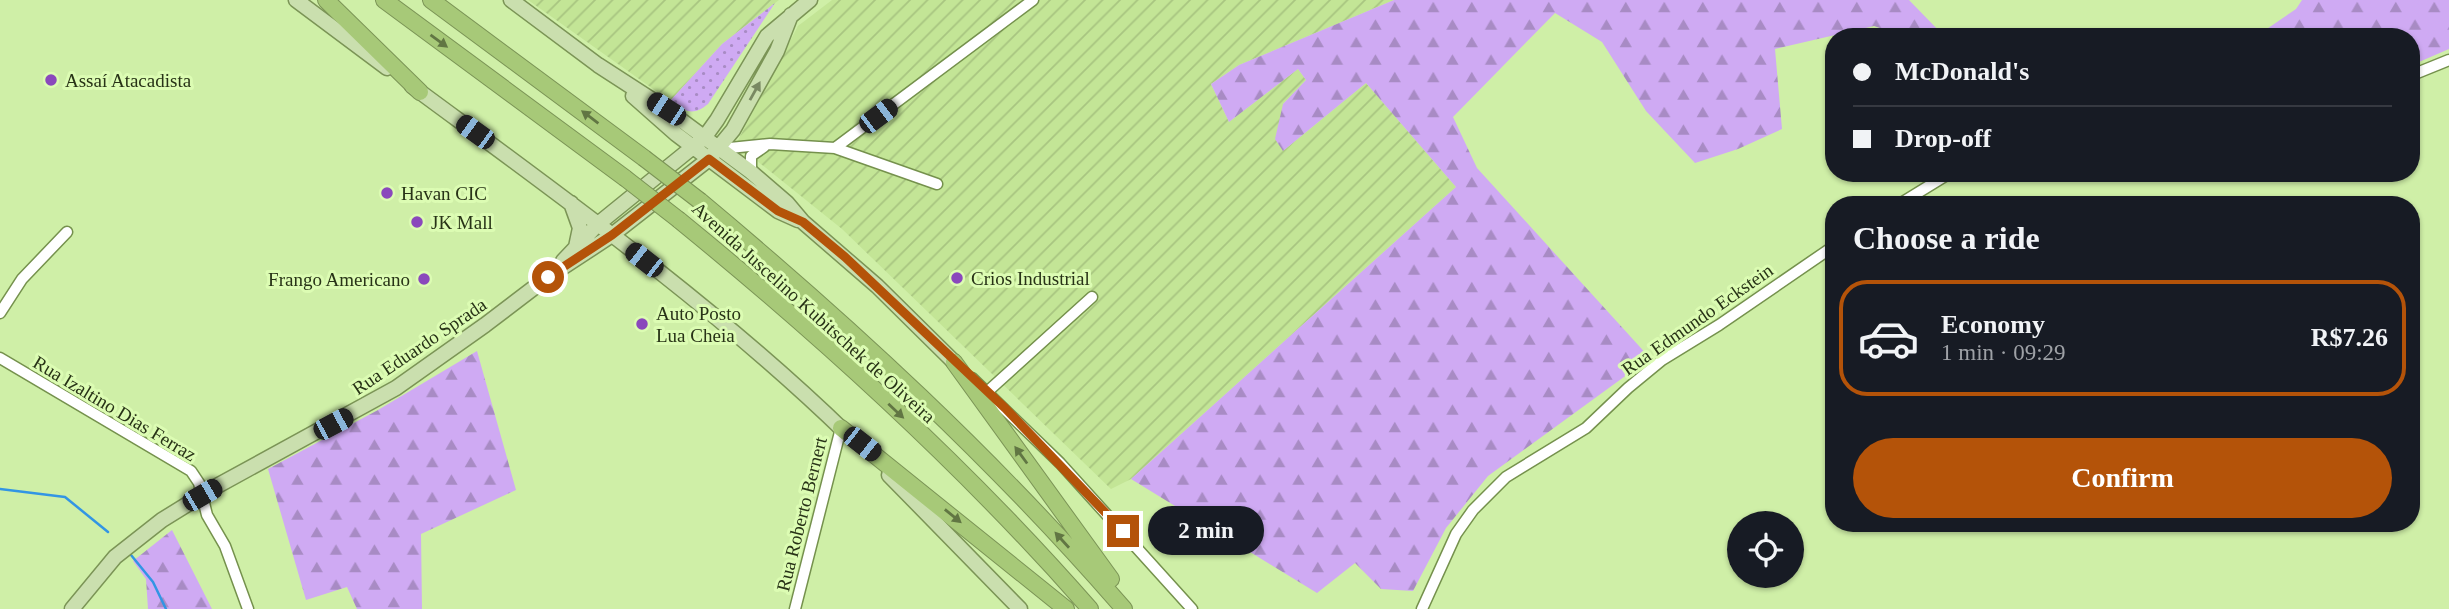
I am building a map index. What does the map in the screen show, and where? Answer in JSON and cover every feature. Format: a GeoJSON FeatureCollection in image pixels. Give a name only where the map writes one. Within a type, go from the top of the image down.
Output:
{"type":"FeatureCollection","features":[{"type":"Feature","properties":{"kind":"highway"},"geometry":{"type":"LineString","coordinates":[[326,0],[419,92]]}},
{"type":"Feature","properties":{"kind":"highway","name":"Avenida Juscelino Kubitschek de Oliveira"},"geometry":{"type":"LineString","coordinates":[[384,0],[679,220],[803,326],[908,422],[1023,535],[1090,609]]}},
{"type":"Feature","properties":{"kind":"highway","name":"Avenida Juscelino Kubitschek de Oliveira"},"geometry":{"type":"LineString","coordinates":[[431,0],[700,201],[819,302],[967,440],[1060,537],[1124,609]]}},
{"type":"Feature","properties":{"kind":"highway"},"geometry":{"type":"LineString","coordinates":[[954,362],[1134,609]]}},
{"type":"Feature","properties":{"kind":"highway"},"geometry":{"type":"LineString","coordinates":[[841,428],[1066,609]]}},
{"type":"Feature","properties":{"kind":"main road"},"geometry":{"type":"LineString","coordinates":[[296,0],[570,202],[719,321],[841,428],[952,537],[1020,609]]}},
{"type":"Feature","properties":{"kind":"main road"},"geometry":{"type":"LineString","coordinates":[[511,0],[598,65],[666,109],[699,143],[715,154],[778,211],[803,222]]}},
{"type":"Feature","properties":{"kind":"main road","name":"Rua Eduardo Sprada"},"geometry":{"type":"LineString","coordinates":[[548,277],[598,224],[699,143],[717,120],[763,41],[772,30],[810,0]]}},
{"type":"Feature","properties":{"kind":"main road","name":"Rua Eduardo Sprada"},"geometry":{"type":"LineString","coordinates":[[72,609],[103,571],[130,544],[162,520],[202,495],[396,388],[548,277],[612,235],[715,154],[733,130],[777,51],[791,15]]}},
{"type":"Feature","properties":{"kind":"main road"},"geometry":{"type":"LineString","coordinates":[[715,154],[751,172],[787,203],[803,222],[877,286],[954,362]]}},
{"type":"Feature","properties":{"kind":"main road"},"geometry":{"type":"LineString","coordinates":[[570,202],[580,228],[576,248]]}},
{"type":"Feature","properties":{"kind":"street"},"geometry":{"type":"LineString","coordinates":[[835,148],[1032,0]]}},
{"type":"Feature","properties":{"kind":"street"},"geometry":{"type":"LineString","coordinates":[[2420,72],[2449,60]]}},
{"type":"Feature","properties":{"kind":"street"},"geometry":{"type":"LineString","coordinates":[[751,172],[751,156],[756,150],[769,144]]}},
{"type":"Feature","properties":{"kind":"street"},"geometry":{"type":"LineString","coordinates":[[715,154],[769,144],[835,148],[937,184]]}},
{"type":"Feature","properties":{"kind":"street"},"geometry":{"type":"LineString","coordinates":[[1913,196],[1935,182]]}},
{"type":"Feature","properties":{"kind":"street"},"geometry":{"type":"LineString","coordinates":[[0,313],[22,279],[67,232]]}},
{"type":"Feature","properties":{"kind":"street","name":"Rua Edmundo Eckstein"},"geometry":{"type":"LineString","coordinates":[[1422,609],[1456,534],[1473,510],[1506,477],[1586,428],[1628,387],[1662,360],[1825,252]]}},
{"type":"Feature","properties":{"kind":"street"},"geometry":{"type":"LineString","coordinates":[[987,392],[1092,297]]}},
{"type":"Feature","properties":{"kind":"street","name":"Rua Izaltino Dias Ferraz"},"geometry":{"type":"LineString","coordinates":[[0,358],[191,471],[196,477],[207,515],[225,547],[248,609]]}},
{"type":"Feature","properties":{"kind":"street"},"geometry":{"type":"LineString","coordinates":[[954,362],[1105,511],[1192,609]]}},
{"type":"Feature","properties":{"kind":"street","name":"Rua Roberto Bernert"},"geometry":{"type":"LineString","coordinates":[[795,609],[841,428]]}},
{"type":"Feature","properties":{"kind":"shaded area"},"geometry":{"type":"Polygon","coordinates":[[[528,0],[779,0],[722,44],[670,101],[528,0]]]}},
{"type":"Feature","properties":{"kind":"shaded area"},"geometry":{"type":"Polygon","coordinates":[[[832,0],[1394,0],[1239,65],[1211,84],[1229,122],[1298,69],[1306,80],[1283,104],[1283,151],[1366,83],[1456,187],[1131,479],[1111,489],[842,229],[736,144],[798,26],[832,0]]]}},
{"type":"Feature","properties":{"kind":"green space"},"geometry":{"type":"Polygon","coordinates":[[[1394,0],[1909,0],[1936,28],[1825,28],[1825,37],[1775,49],[1782,129],[1738,149],[1695,163],[1646,111],[1602,42],[1555,13],[1453,117],[1477,168],[1650,358],[1488,476],[1446,528],[1413,591],[1381,589],[1355,563],[1317,593],[1131,479],[1456,187],[1366,83],[1283,151],[1275,139],[1283,104],[1306,80],[1298,69],[1229,122],[1211,84],[1239,65],[1394,0]]]}},
{"type":"Feature","properties":{"kind":"green space"},"geometry":{"type":"Polygon","coordinates":[[[2302,0],[2449,0],[2449,49],[2420,62],[2420,28],[2268,28],[2296,9],[2302,0]]]}},
{"type":"Feature","properties":{"kind":"green space"},"geometry":{"type":"Polygon","coordinates":[[[775,3],[708,104],[698,110],[689,111],[670,101],[722,44],[775,3]]]}},
{"type":"Feature","properties":{"kind":"green space"},"geometry":{"type":"Polygon","coordinates":[[[477,351],[516,490],[421,534],[422,609],[357,609],[347,587],[306,600],[268,469],[378,410],[477,351]]]}},
{"type":"Feature","properties":{"kind":"green space"},"geometry":{"type":"Polygon","coordinates":[[[172,530],[212,609],[148,609],[146,579],[133,561],[172,530]]]}},
{"type":"Feature","properties":{"kind":"waterway"},"geometry":{"type":"LineString","coordinates":[[0,489],[65,497],[108,532]]}},
{"type":"Feature","properties":{"kind":"waterway"},"geometry":{"type":"LineString","coordinates":[[131,555],[153,582],[166,609]]}},
{"type":"Feature","properties":{"kind":"place","name":"Assaí Atacadista"},"geometry":{"type":"Point","coordinates":[51,80]}},
{"type":"Feature","properties":{"kind":"place","name":"Havan CIC"},"geometry":{"type":"Point","coordinates":[387,193]}},
{"type":"Feature","properties":{"kind":"place","name":"JK Mall"},"geometry":{"type":"Point","coordinates":[417,222]}},
{"type":"Feature","properties":{"kind":"place","name":"Crios Industrial"},"geometry":{"type":"Point","coordinates":[957,278]}},
{"type":"Feature","properties":{"kind":"place","name":"Frango Americano"},"geometry":{"type":"Point","coordinates":[424,279]}},
{"type":"Feature","properties":{"kind":"place","name":"Auto Posto Lua Cheia"},"geometry":{"type":"Point","coordinates":[642,324]}},
{"type":"Feature","properties":{"kind":"route"},"geometry":{"type":"LineString","coordinates":[[548,277],[612,235],[709,159],[778,211],[803,222],[845,257],[1005,408],[1123,531]]}}]}
